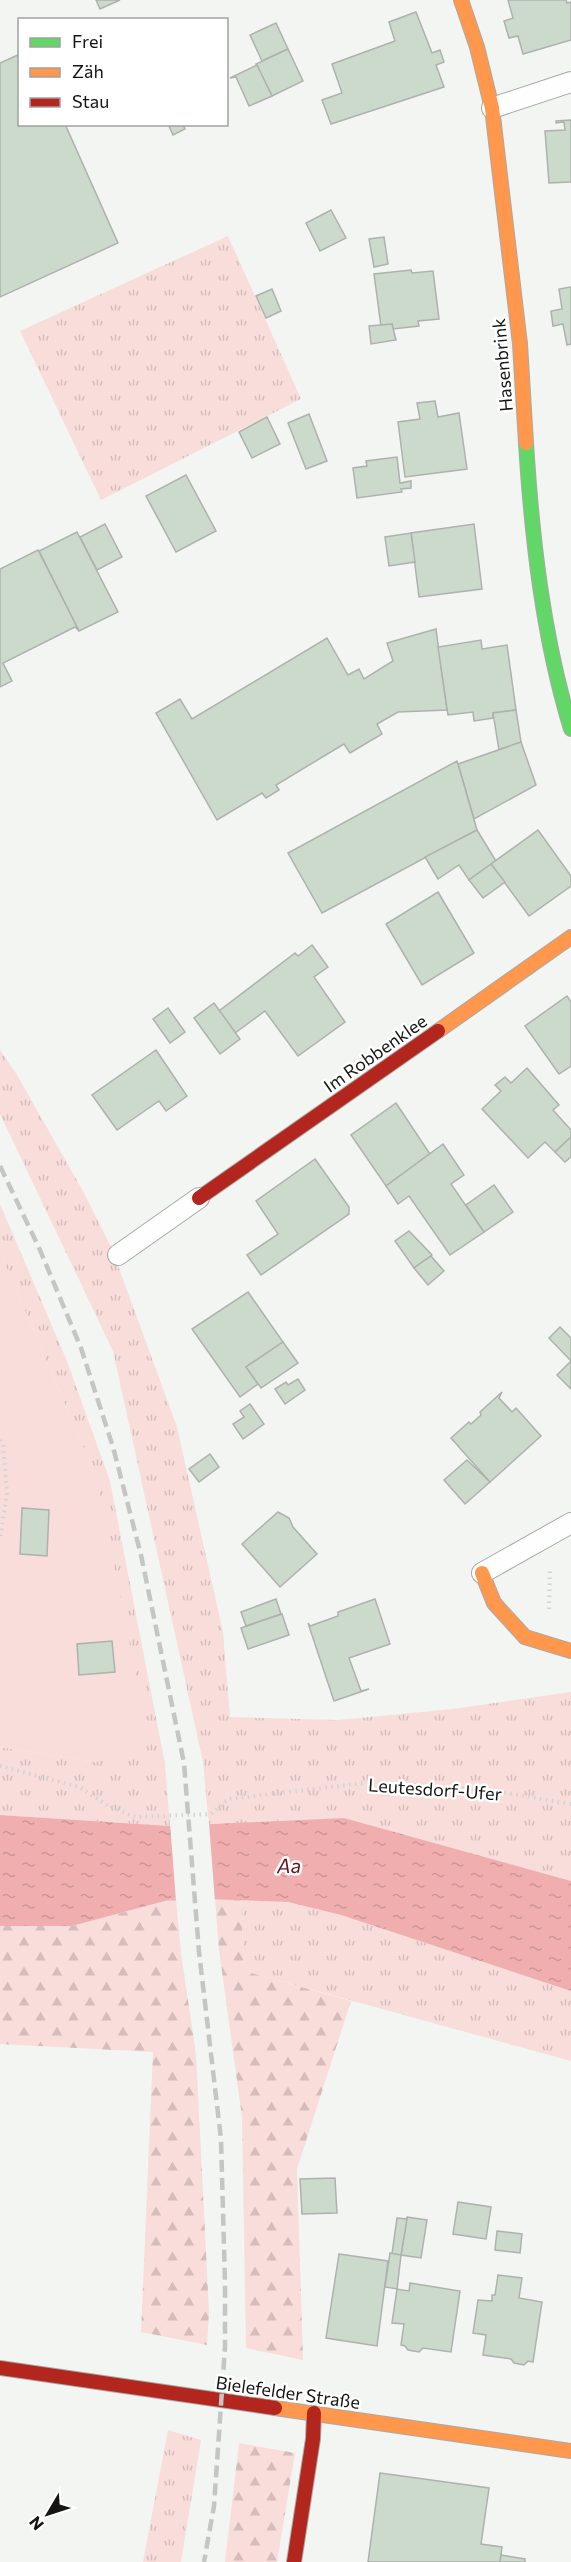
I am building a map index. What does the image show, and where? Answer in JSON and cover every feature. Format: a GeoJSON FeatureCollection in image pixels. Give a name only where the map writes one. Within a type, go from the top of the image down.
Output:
{"type":"FeatureCollection","features":[{"type":"Feature","properties":{"kind":"street","name":"Hasenbrink"},"geometry":{"type":"LineString","coordinates":[[461,0],[477,47],[492,108],[520,344],[527,459],[538,574],[559,689],[571,729]]}},
{"type":"Feature","properties":{"kind":"street","name":"Im Robbenklee"},"geometry":{"type":"LineString","coordinates":[[199,1198],[571,937]]}},
{"type":"Feature","properties":{"kind":"street"},"geometry":{"type":"LineString","coordinates":[[482,1573],[494,1603],[525,1637],[568,1651]]}},
{"type":"Feature","properties":{"kind":"street","name":"Bielefelder Straße"},"geometry":{"type":"LineString","coordinates":[[0,2368],[571,2451]]}},
{"type":"Feature","properties":{"kind":"street"},"geometry":{"type":"LineString","coordinates":[[294,2562],[313,2439],[314,2414]]}},
{"type":"Feature","properties":{"kind":"lane"},"geometry":{"type":"LineString","coordinates":[[492,108],[571,82]]}},
{"type":"Feature","properties":{"kind":"lane"},"geometry":{"type":"LineString","coordinates":[[118,1255],[199,1198]]}},
{"type":"Feature","properties":{"kind":"lane"},"geometry":{"type":"LineString","coordinates":[[482,1573],[563,1527]]}},
{"type":"Feature","properties":{"kind":"path"},"geometry":{"type":"LineString","coordinates":[[0,1440],[3,1445],[7,1493],[0,1540]]}},
{"type":"Feature","properties":{"kind":"path"},"geometry":{"type":"LineString","coordinates":[[563,1527],[550,1569],[549,1616],[568,1651]]}},
{"type":"Feature","properties":{"kind":"path","name":"Leutesdorf-Ufer"},"geometry":{"type":"LineString","coordinates":[[0,1766],[79,1786],[107,1805],[136,1817],[211,1814],[228,1799],[373,1782],[496,1791],[571,1804]]}},
{"type":"Feature","properties":{"kind":"green space"},"geometry":{"type":"Polygon","coordinates":[[[228,236],[301,399],[101,500],[20,331],[228,236]]]}},
{"type":"Feature","properties":{"kind":"green space"},"geometry":{"type":"Polygon","coordinates":[[[0,1050],[17,1075],[84,1193],[112,1249],[177,1427],[223,1632],[230,1717],[338,1720],[453,1709],[571,1692],[571,1881],[344,1818],[209,1826],[203,1762],[113,1351],[0,1114],[0,1050]]]}},
{"type":"Feature","properties":{"kind":"green space"},"geometry":{"type":"Polygon","coordinates":[[[0,1204],[67,1361],[110,1481],[165,1764],[170,1826],[0,1815],[0,1747],[96,1762],[95,1475],[0,1252],[0,1204]]]}},
{"type":"Feature","properties":{"kind":"green space"},"geometry":{"type":"Polygon","coordinates":[[[0,1252],[95,1475],[150,1741],[96,1762],[0,1747],[0,1252]]]}},
{"type":"Feature","properties":{"kind":"green space"},"geometry":{"type":"Polygon","coordinates":[[[176,1898],[181,1953],[196,2054],[209,2312],[207,2345],[141,2332],[153,2052],[0,2044],[0,1926],[72,1926],[176,1898]]]}},
{"type":"Feature","properties":{"kind":"green space"},"geometry":{"type":"Polygon","coordinates":[[[215,1899],[241,1900],[244,1971],[351,2001],[297,2169],[303,2360],[246,2348],[242,2117],[219,1950],[215,1899]]]}},
{"type":"Feature","properties":{"kind":"green space"},"geometry":{"type":"Polygon","coordinates":[[[241,1900],[288,1902],[341,1915],[571,1991],[571,2061],[244,1971],[241,1900]]]}},
{"type":"Feature","properties":{"kind":"green space"},"geometry":{"type":"Polygon","coordinates":[[[168,2430],[201,2440],[181,2562],[143,2562],[168,2430]]]}},
{"type":"Feature","properties":{"kind":"green space"},"geometry":{"type":"Polygon","coordinates":[[[239,2443],[295,2453],[277,2562],[225,2562],[239,2443]]]}},
{"type":"Feature","properties":{"kind":"water","name":"Aa"},"geometry":{"type":"Polygon","coordinates":[[[0,1815],[170,1826],[344,1818],[571,1881],[571,1991],[341,1915],[288,1902],[176,1898],[72,1926],[0,1926],[0,1815]]]}},
{"type":"Feature","properties":{"kind":"pier"},"geometry":{"type":"Polygon","coordinates":[[[170,1823],[209,1823],[215,1902],[176,1901],[170,1823]]]}},
{"type":"Feature","properties":{"kind":"building"},"geometry":{"type":"Polygon","coordinates":[[[96,0],[120,0],[100,9],[96,0]]]}},
{"type":"Feature","properties":{"kind":"building"},"geometry":{"type":"Polygon","coordinates":[[[508,0],[566,0],[567,3],[571,2],[571,40],[523,54],[518,36],[509,38],[504,21],[513,18],[508,0]]]}},
{"type":"Feature","properties":{"kind":"building"},"geometry":{"type":"Polygon","coordinates":[[[416,12],[432,53],[440,50],[444,62],[436,65],[444,87],[331,124],[322,100],[342,93],[332,64],[395,41],[389,22],[416,12]]]}},
{"type":"Feature","properties":{"kind":"building"},"geometry":{"type":"Polygon","coordinates":[[[276,23],[288,49],[262,61],[250,35],[276,23]]]}},
{"type":"Feature","properties":{"kind":"building"},"geometry":{"type":"Polygon","coordinates":[[[288,49],[303,81],[272,96],[256,64],[288,49]]]}},
{"type":"Feature","properties":{"kind":"building"},"geometry":{"type":"Polygon","coordinates":[[[18,55],[18,126],[66,126],[118,243],[0,297],[0,63],[18,55]]]}},
{"type":"Feature","properties":{"kind":"building"},"geometry":{"type":"Polygon","coordinates":[[[257,65],[272,96],[249,106],[236,77],[230,78],[257,65]]]}},
{"type":"Feature","properties":{"kind":"building"},"geometry":{"type":"Polygon","coordinates":[[[571,120],[571,182],[549,183],[545,131],[565,130],[564,122],[556,123],[556,121],[571,120]]]}},
{"type":"Feature","properties":{"kind":"building"},"geometry":{"type":"Polygon","coordinates":[[[169,126],[184,126],[185,129],[173,135],[169,126]]]}},
{"type":"Feature","properties":{"kind":"building"},"geometry":{"type":"Polygon","coordinates":[[[331,210],[346,238],[320,251],[306,223],[331,210]]]}},
{"type":"Feature","properties":{"kind":"building"},"geometry":{"type":"Polygon","coordinates":[[[384,237],[388,264],[374,267],[369,239],[384,237]]]}},
{"type":"Feature","properties":{"kind":"building"},"geometry":{"type":"Polygon","coordinates":[[[411,270],[412,273],[433,271],[439,319],[418,321],[419,326],[393,329],[392,324],[381,326],[374,274],[411,270]]]}},
{"type":"Feature","properties":{"kind":"building"},"geometry":{"type":"Polygon","coordinates":[[[571,287],[571,344],[567,345],[563,324],[553,326],[551,311],[562,309],[559,289],[571,287]]]}},
{"type":"Feature","properties":{"kind":"building"},"geometry":{"type":"Polygon","coordinates":[[[272,289],[281,311],[266,318],[256,296],[272,289]]]}},
{"type":"Feature","properties":{"kind":"building"},"geometry":{"type":"Polygon","coordinates":[[[392,324],[396,340],[371,344],[369,326],[392,324]]]}},
{"type":"Feature","properties":{"kind":"building"},"geometry":{"type":"Polygon","coordinates":[[[435,401],[438,417],[459,413],[467,469],[405,477],[398,422],[420,419],[417,403],[435,401]]]}},
{"type":"Feature","properties":{"kind":"building"},"geometry":{"type":"Polygon","coordinates":[[[309,414],[327,461],[306,469],[288,423],[309,414]]]}},
{"type":"Feature","properties":{"kind":"building"},"geometry":{"type":"Polygon","coordinates":[[[267,417],[280,444],[252,458],[239,432],[267,417]]]}},
{"type":"Feature","properties":{"kind":"building"},"geometry":{"type":"Polygon","coordinates":[[[397,457],[400,483],[411,481],[411,488],[401,489],[402,492],[357,498],[353,468],[367,466],[366,461],[397,457]]]}},
{"type":"Feature","properties":{"kind":"building"},"geometry":{"type":"Polygon","coordinates":[[[186,475],[216,531],[176,552],[146,496],[186,475]]]}},
{"type":"Feature","properties":{"kind":"building"},"geometry":{"type":"Polygon","coordinates":[[[105,524],[122,557],[97,570],[80,537],[105,524]]]}},
{"type":"Feature","properties":{"kind":"building"},"geometry":{"type":"Polygon","coordinates":[[[474,524],[482,589],[419,597],[411,533],[474,524]]]}},
{"type":"Feature","properties":{"kind":"building"},"geometry":{"type":"Polygon","coordinates":[[[77,532],[118,612],[79,631],[39,551],[77,532]]]}},
{"type":"Feature","properties":{"kind":"building"},"geometry":{"type":"Polygon","coordinates":[[[411,533],[415,562],[389,566],[385,537],[411,533]]]}},
{"type":"Feature","properties":{"kind":"building"},"geometry":{"type":"Polygon","coordinates":[[[38,550],[79,631],[75,627],[3,663],[12,681],[0,687],[0,569],[38,550]]]}},
{"type":"Feature","properties":{"kind":"building"},"geometry":{"type":"Polygon","coordinates":[[[436,629],[447,710],[398,712],[377,724],[382,734],[350,753],[344,744],[276,785],[279,790],[266,798],[262,793],[217,820],[156,713],[180,699],[192,719],[327,638],[348,675],[359,669],[364,679],[393,661],[387,643],[436,629]]]}},
{"type":"Feature","properties":{"kind":"building"},"geometry":{"type":"Polygon","coordinates":[[[481,640],[482,649],[507,645],[516,710],[493,713],[493,718],[474,721],[473,712],[448,715],[438,647],[481,640]]]}},
{"type":"Feature","properties":{"kind":"building"},"geometry":{"type":"Polygon","coordinates":[[[516,710],[521,742],[499,750],[493,713],[516,710]]]}},
{"type":"Feature","properties":{"kind":"building"},"geometry":{"type":"Polygon","coordinates":[[[521,742],[536,785],[474,819],[458,764],[521,742]]]}},
{"type":"Feature","properties":{"kind":"building"},"geometry":{"type":"Polygon","coordinates":[[[457,761],[477,830],[322,913],[288,853],[457,761]]]}},
{"type":"Feature","properties":{"kind":"building"},"geometry":{"type":"Polygon","coordinates":[[[477,830],[496,861],[469,880],[459,865],[438,879],[425,857],[477,830]]]}},
{"type":"Feature","properties":{"kind":"building"},"geometry":{"type":"Polygon","coordinates":[[[538,830],[571,876],[571,886],[529,916],[491,864],[538,830]]]}},
{"type":"Feature","properties":{"kind":"building"},"geometry":{"type":"Polygon","coordinates":[[[491,864],[505,882],[483,898],[469,880],[491,864]]]}},
{"type":"Feature","properties":{"kind":"building"},"geometry":{"type":"Polygon","coordinates":[[[438,892],[474,953],[422,985],[386,924],[438,892]]]}},
{"type":"Feature","properties":{"kind":"building"},"geometry":{"type":"Polygon","coordinates":[[[312,945],[328,967],[314,977],[345,1022],[298,1056],[265,1011],[235,1033],[219,1011],[295,953],[298,956],[312,945]]]}},
{"type":"Feature","properties":{"kind":"building"},"geometry":{"type":"Polygon","coordinates":[[[567,996],[571,1002],[571,1066],[559,1074],[525,1026],[567,996]]]}},
{"type":"Feature","properties":{"kind":"building"},"geometry":{"type":"Polygon","coordinates":[[[214,1003],[240,1039],[220,1054],[194,1018],[214,1003]]]}},
{"type":"Feature","properties":{"kind":"building"},"geometry":{"type":"Polygon","coordinates":[[[168,1008],[185,1032],[170,1043],[153,1019],[168,1008]]]}},
{"type":"Feature","properties":{"kind":"building"},"geometry":{"type":"Polygon","coordinates":[[[156,1050],[187,1096],[166,1111],[159,1101],[117,1130],[92,1095],[156,1050]]]}},
{"type":"Feature","properties":{"kind":"building"},"geometry":{"type":"Polygon","coordinates":[[[527,1068],[559,1105],[553,1110],[571,1130],[571,1137],[555,1152],[545,1142],[528,1158],[482,1109],[501,1091],[495,1085],[505,1077],[511,1083],[527,1068]]]}},
{"type":"Feature","properties":{"kind":"building"},"geometry":{"type":"Polygon","coordinates":[[[396,1103],[430,1154],[386,1186],[351,1135],[396,1103]]]}},
{"type":"Feature","properties":{"kind":"building"},"geometry":{"type":"Polygon","coordinates":[[[571,1137],[571,1157],[565,1162],[555,1152],[571,1137]]]}},
{"type":"Feature","properties":{"kind":"building"},"geometry":{"type":"Polygon","coordinates":[[[443,1144],[464,1175],[451,1184],[484,1232],[450,1255],[409,1196],[398,1204],[386,1186],[443,1144]]]}},
{"type":"Feature","properties":{"kind":"building"},"geometry":{"type":"Polygon","coordinates":[[[315,1159],[349,1207],[349,1214],[261,1275],[247,1255],[278,1234],[256,1201],[315,1159]]]}},
{"type":"Feature","properties":{"kind":"building"},"geometry":{"type":"Polygon","coordinates":[[[494,1185],[513,1212],[484,1232],[466,1205],[494,1185]]]}},
{"type":"Feature","properties":{"kind":"building"},"geometry":{"type":"Polygon","coordinates":[[[409,1231],[432,1255],[414,1268],[395,1241],[409,1231]]]}},
{"type":"Feature","properties":{"kind":"building"},"geometry":{"type":"Polygon","coordinates":[[[431,1256],[444,1271],[428,1285],[414,1268],[431,1256]]]}},
{"type":"Feature","properties":{"kind":"building"},"geometry":{"type":"Polygon","coordinates":[[[248,1292],[283,1342],[246,1367],[258,1384],[240,1397],[192,1329],[248,1292]]]}},
{"type":"Feature","properties":{"kind":"building"},"geometry":{"type":"Polygon","coordinates":[[[560,1327],[571,1338],[571,1361],[549,1338],[560,1327]]]}},
{"type":"Feature","properties":{"kind":"building"},"geometry":{"type":"Polygon","coordinates":[[[283,1342],[298,1363],[261,1388],[246,1367],[283,1342]]]}},
{"type":"Feature","properties":{"kind":"building"},"geometry":{"type":"Polygon","coordinates":[[[571,1361],[571,1389],[557,1375],[571,1361]]]}},
{"type":"Feature","properties":{"kind":"building"},"geometry":{"type":"Polygon","coordinates":[[[298,1379],[305,1390],[285,1404],[275,1389],[286,1382],[288,1385],[298,1379]]]}},
{"type":"Feature","properties":{"kind":"building"},"geometry":{"type":"Polygon","coordinates":[[[502,1392],[499,1398],[512,1412],[516,1408],[541,1436],[490,1482],[451,1438],[481,1415],[480,1412],[502,1392]]]}},
{"type":"Feature","properties":{"kind":"building"},"geometry":{"type":"Polygon","coordinates":[[[250,1404],[264,1424],[243,1439],[233,1424],[244,1417],[240,1411],[250,1404]]]}},
{"type":"Feature","properties":{"kind":"building"},"geometry":{"type":"Polygon","coordinates":[[[210,1454],[219,1467],[199,1482],[189,1469],[210,1454]]]}},
{"type":"Feature","properties":{"kind":"building"},"geometry":{"type":"Polygon","coordinates":[[[467,1460],[490,1482],[465,1504],[444,1480],[467,1460]]]}},
{"type":"Feature","properties":{"kind":"building"},"geometry":{"type":"Polygon","coordinates":[[[22,1508],[49,1510],[47,1556],[20,1554],[22,1508]]]}},
{"type":"Feature","properties":{"kind":"building"},"geometry":{"type":"Polygon","coordinates":[[[278,1512],[289,1518],[293,1527],[317,1554],[280,1587],[242,1544],[278,1512]]]}},
{"type":"Feature","properties":{"kind":"building"},"geometry":{"type":"Polygon","coordinates":[[[276,1599],[281,1614],[246,1626],[241,1612],[276,1599]]]}},
{"type":"Feature","properties":{"kind":"building"},"geometry":{"type":"Polygon","coordinates":[[[375,1599],[390,1644],[349,1658],[361,1691],[369,1689],[334,1701],[308,1623],[310,1626],[338,1616],[338,1612],[375,1599]]]}},
{"type":"Feature","properties":{"kind":"building"},"geometry":{"type":"Polygon","coordinates":[[[282,1614],[289,1635],[248,1649],[241,1628],[282,1614]]]}},
{"type":"Feature","properties":{"kind":"building"},"geometry":{"type":"Polygon","coordinates":[[[112,1641],[115,1672],[79,1675],[77,1644],[112,1641]]]}},
{"type":"Feature","properties":{"kind":"building"},"geometry":{"type":"Polygon","coordinates":[[[335,2178],[337,2213],[302,2214],[300,2179],[335,2178]]]}},
{"type":"Feature","properties":{"kind":"building"},"geometry":{"type":"Polygon","coordinates":[[[458,2202],[491,2207],[486,2239],[453,2234],[458,2202]]]}},
{"type":"Feature","properties":{"kind":"building"},"geometry":{"type":"Polygon","coordinates":[[[407,2217],[427,2220],[421,2258],[401,2255],[407,2217]]]}},
{"type":"Feature","properties":{"kind":"building"},"geometry":{"type":"Polygon","coordinates":[[[397,2218],[407,2219],[401,2255],[392,2254],[397,2218]]]}},
{"type":"Feature","properties":{"kind":"building"},"geometry":{"type":"Polygon","coordinates":[[[497,2231],[522,2234],[520,2253],[495,2250],[497,2231]]]}},
{"type":"Feature","properties":{"kind":"building"},"geometry":{"type":"Polygon","coordinates":[[[390,2253],[401,2255],[397,2289],[385,2287],[390,2253]]]}},
{"type":"Feature","properties":{"kind":"building"},"geometry":{"type":"Polygon","coordinates":[[[339,2254],[388,2261],[377,2346],[326,2338],[339,2254]]]}},
{"type":"Feature","properties":{"kind":"building"},"geometry":{"type":"Polygon","coordinates":[[[498,2275],[522,2278],[519,2298],[542,2302],[533,2362],[528,2361],[524,2365],[514,2363],[511,2359],[483,2355],[486,2335],[473,2333],[478,2300],[492,2301],[498,2275]]]}},
{"type":"Feature","properties":{"kind":"building"},"geometry":{"type":"Polygon","coordinates":[[[410,2283],[460,2291],[451,2352],[423,2348],[419,2352],[408,2350],[401,2345],[404,2324],[392,2323],[397,2289],[409,2291],[410,2283]]]}},
{"type":"Feature","properties":{"kind":"building"},"geometry":{"type":"Polygon","coordinates":[[[380,2473],[489,2488],[481,2544],[502,2547],[500,2562],[368,2562],[380,2473]]]}},
{"type":"Feature","properties":{"kind":"building"},"geometry":{"type":"Polygon","coordinates":[[[501,2555],[525,2559],[525,2562],[500,2562],[501,2555]]]}},
{"type":"Feature","properties":{"kind":"railway"},"geometry":{"type":"LineString","coordinates":[[0,1166],[40,1250],[81,1348],[113,1447],[141,1555],[184,1763],[199,1952],[221,2139],[225,2283],[225,2347],[214,2506],[204,2562]]}},
{"type":"Feature","properties":{"kind":"traffic: fast"},"geometry":{"type":"LineString","coordinates":[[526,443],[540,588],[553,659],[571,729]]}},
{"type":"Feature","properties":{"kind":"traffic: slow"},"geometry":{"type":"LineString","coordinates":[[461,0],[477,47],[492,108],[520,344],[526,443]]}},
{"type":"Feature","properties":{"kind":"traffic: slow"},"geometry":{"type":"LineString","coordinates":[[438,1031],[571,937]]}},
{"type":"Feature","properties":{"kind":"traffic: slow"},"geometry":{"type":"LineString","coordinates":[[482,1573],[494,1603],[525,1637],[571,1651]]}},
{"type":"Feature","properties":{"kind":"traffic: slow"},"geometry":{"type":"LineString","coordinates":[[275,2408],[571,2451]]}},
{"type":"Feature","properties":{"kind":"traffic: jam"},"geometry":{"type":"LineString","coordinates":[[199,1198],[438,1031]]}},
{"type":"Feature","properties":{"kind":"traffic: jam"},"geometry":{"type":"LineString","coordinates":[[0,2368],[275,2408]]}},
{"type":"Feature","properties":{"kind":"traffic: jam"},"geometry":{"type":"LineString","coordinates":[[294,2562],[313,2439],[314,2413]]}}]}
